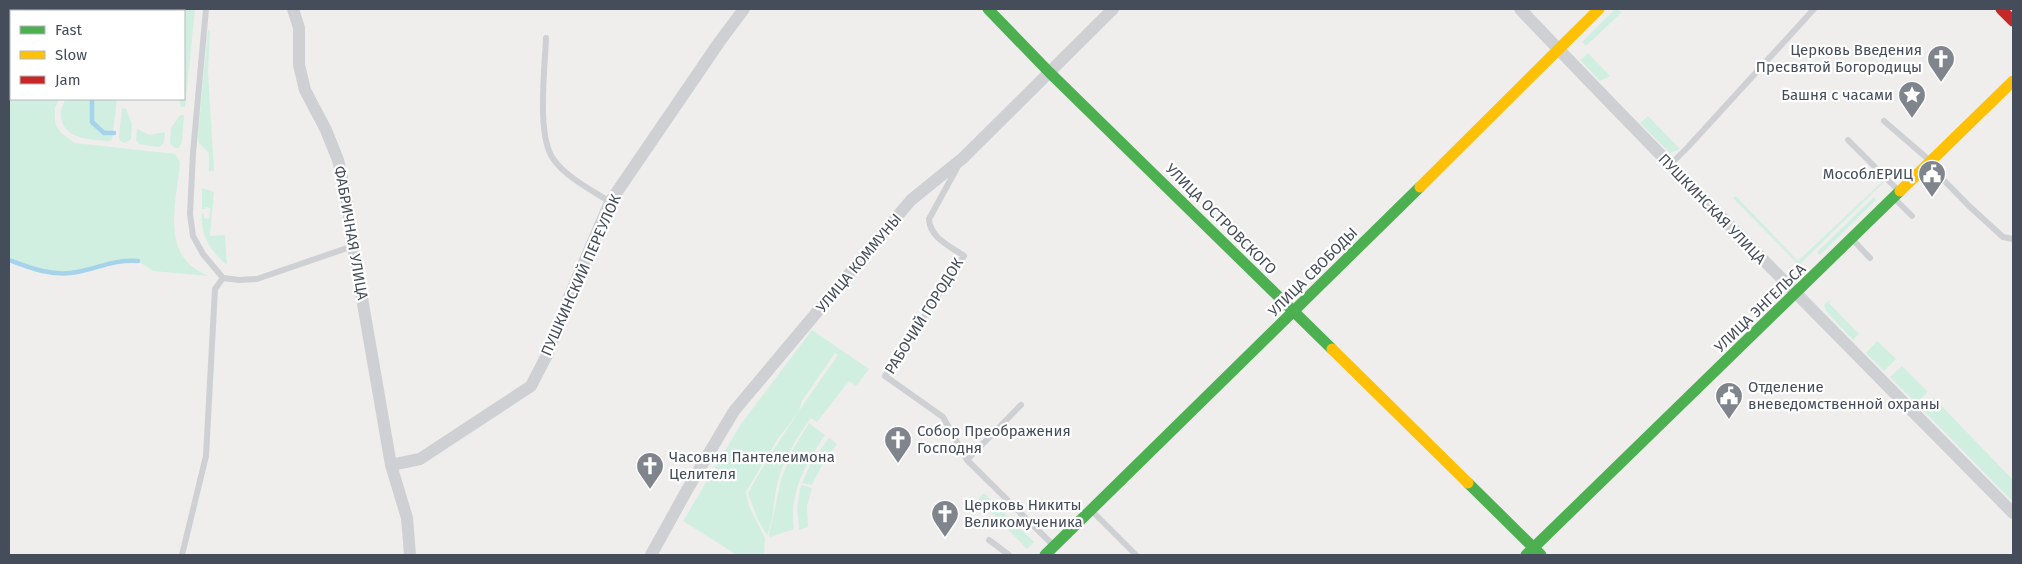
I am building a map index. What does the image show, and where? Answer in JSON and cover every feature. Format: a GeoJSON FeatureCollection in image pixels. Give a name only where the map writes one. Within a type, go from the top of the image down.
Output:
{"type":"FeatureCollection","features":[{"type":"Feature","properties":{"kind":"street","name":"ФАБРИЧНАЯ УЛИЦА"},"geometry":{"type":"LineString","coordinates":[[293,9],[299,28],[299,64],[305,90],[326,130],[338,160],[346,194],[353,246],[391,465],[406,518],[410,555]]}},
{"type":"Feature","properties":{"kind":"street","name":"ПУШКИНСКИЙ ПЕРЕУЛОК"},"geometry":{"type":"LineString","coordinates":[[391,465],[420,459],[530,386],[547,355],[570,295],[610,202],[744,9]]}},
{"type":"Feature","properties":{"kind":"street","name":"УЛИЦА ОСТРОВСКОГО"},"geometry":{"type":"LineString","coordinates":[[988,9],[1049,72],[1294,312],[1534,553]]}},
{"type":"Feature","properties":{"kind":"street","name":"УЛИЦА КОММУНЫ"},"geometry":{"type":"LineString","coordinates":[[651,555],[734,411],[911,200],[962,158],[1113,9]]}},
{"type":"Feature","properties":{"kind":"street","name":"ПУШКИНСКАЯ УЛИЦА"},"geometry":{"type":"LineString","coordinates":[[1520,9],[1796,294],[2013,513]]}},
{"type":"Feature","properties":{"kind":"street","name":"УЛИЦА СВОБОДЫ"},"geometry":{"type":"LineString","coordinates":[[1045,555],[1294,312],[1599,9]]}},
{"type":"Feature","properties":{"kind":"street"},"geometry":{"type":"LineString","coordinates":[[2001,9],[2013,21]]}},
{"type":"Feature","properties":{"kind":"street","name":"УЛИЦА ЭНГЕЛЬСА"},"geometry":{"type":"LineString","coordinates":[[1534,553],[2013,80]]}},
{"type":"Feature","properties":{"kind":"lane"},"geometry":{"type":"LineString","coordinates":[[206,9],[193,153],[190,214],[194,236],[203,254],[223,278],[239,280],[257,279],[353,246]]}},
{"type":"Feature","properties":{"kind":"lane"},"geometry":{"type":"LineString","coordinates":[[1670,165],[1814,9]]}},
{"type":"Feature","properties":{"kind":"lane"},"geometry":{"type":"LineString","coordinates":[[546,38],[543,130],[546,147],[553,160],[562,169],[610,202]]}},
{"type":"Feature","properties":{"kind":"lane"},"geometry":{"type":"LineString","coordinates":[[1884,121],[1930,163],[1968,205],[2003,236],[2013,239]]}},
{"type":"Feature","properties":{"kind":"lane"},"geometry":{"type":"LineString","coordinates":[[1848,140],[1897,195],[1912,216]]}},
{"type":"Feature","properties":{"kind":"lane","name":"РАБОЧИЙ ГОРОДОК"},"geometry":{"type":"LineString","coordinates":[[962,158],[929,219],[929,228],[934,236],[964,256],[885,376],[943,417],[967,460],[1054,546]]}},
{"type":"Feature","properties":{"kind":"lane"},"geometry":{"type":"LineString","coordinates":[[1852,239],[1870,258]]}},
{"type":"Feature","properties":{"kind":"lane"},"geometry":{"type":"LineString","coordinates":[[182,555],[206,456],[215,289],[223,278]]}},
{"type":"Feature","properties":{"kind":"lane"},"geometry":{"type":"LineString","coordinates":[[967,460],[1021,406]]}},
{"type":"Feature","properties":{"kind":"lane"},"geometry":{"type":"LineString","coordinates":[[1090,510],[1136,555]]}},
{"type":"Feature","properties":{"kind":"lane"},"geometry":{"type":"LineString","coordinates":[[989,540],[1009,555]]}},
{"type":"Feature","properties":{"kind":"green space"},"geometry":{"type":"Polygon","coordinates":[[[9,9],[79,9],[10,10],[10,100],[59,100],[55,108],[55,123],[61,133],[75,143],[175,154],[180,162],[174,211],[174,227],[177,242],[183,256],[193,267],[209,276],[153,271],[138,261],[126,260],[76,273],[54,274],[9,260],[9,9]]]}},
{"type":"Feature","properties":{"kind":"green space"},"geometry":{"type":"Polygon","coordinates":[[[195,9],[185,107],[181,107],[179,100],[185,100],[185,10],[134,10],[195,9]]]}},
{"type":"Feature","properties":{"kind":"green space"},"geometry":{"type":"Polygon","coordinates":[[[1615,9],[1622,12],[1586,46],[1582,42],[1615,9]]]}},
{"type":"Feature","properties":{"kind":"green space"},"geometry":{"type":"Polygon","coordinates":[[[208,30],[210,31],[208,72],[214,171],[209,171],[209,153],[199,143],[198,135],[208,30]]]}},
{"type":"Feature","properties":{"kind":"green space"},"geometry":{"type":"Polygon","coordinates":[[[1588,53],[1610,76],[1600,81],[1580,60],[1588,53]]]}},
{"type":"Feature","properties":{"kind":"green space"},"geometry":{"type":"Polygon","coordinates":[[[65,100],[117,100],[112,140],[86,139],[68,131],[63,125],[61,118],[65,100]]]}},
{"type":"Feature","properties":{"kind":"green space"},"geometry":{"type":"Polygon","coordinates":[[[122,108],[126,109],[132,124],[131,139],[125,143],[120,141],[119,136],[122,108]]]}},
{"type":"Feature","properties":{"kind":"green space"},"geometry":{"type":"Polygon","coordinates":[[[180,115],[184,115],[182,142],[179,148],[175,148],[170,144],[171,128],[180,115]]]}},
{"type":"Feature","properties":{"kind":"green space"},"geometry":{"type":"Polygon","coordinates":[[[1648,116],[1680,149],[1670,153],[1640,123],[1648,116]]]}},
{"type":"Feature","properties":{"kind":"green space"},"geometry":{"type":"Polygon","coordinates":[[[137,129],[150,135],[165,132],[164,143],[159,147],[139,144],[136,140],[137,129]]]}},
{"type":"Feature","properties":{"kind":"green space"},"geometry":{"type":"Polygon","coordinates":[[[1883,181],[1799,265],[1733,198],[1736,196],[1798,261],[1883,181]]]}},
{"type":"Feature","properties":{"kind":"green space"},"geometry":{"type":"Polygon","coordinates":[[[202,188],[214,192],[210,236],[225,235],[227,265],[216,255],[205,236],[202,214],[204,214],[204,218],[209,219],[210,208],[205,207],[205,209],[202,209],[202,188]]]}},
{"type":"Feature","properties":{"kind":"green space"},"geometry":{"type":"Polygon","coordinates":[[[1874,197],[1876,200],[1820,255],[1817,252],[1874,197]]]}},
{"type":"Feature","properties":{"kind":"green space"},"geometry":{"type":"Polygon","coordinates":[[[1828,301],[1859,334],[1853,340],[1826,311],[1824,305],[1828,301]]]}},
{"type":"Feature","properties":{"kind":"green space"},"geometry":{"type":"Polygon","coordinates":[[[812,330],[869,369],[856,386],[849,381],[817,422],[811,418],[795,441],[786,458],[780,476],[767,535],[757,518],[748,493],[791,423],[838,355],[835,353],[802,401],[799,411],[777,440],[746,492],[749,506],[765,538],[764,555],[737,555],[683,521],[741,424],[812,330]]]}},
{"type":"Feature","properties":{"kind":"green space"},"geometry":{"type":"Polygon","coordinates":[[[1877,341],[1896,359],[1884,371],[1866,353],[1877,341]]]}},
{"type":"Feature","properties":{"kind":"green space"},"geometry":{"type":"Polygon","coordinates":[[[1902,366],[1928,392],[1916,403],[1890,377],[1902,366]]]}},
{"type":"Feature","properties":{"kind":"green space"},"geometry":{"type":"Polygon","coordinates":[[[1934,398],[2013,480],[2013,498],[2011,500],[1922,409],[1934,398]]]}},
{"type":"Feature","properties":{"kind":"green space"},"geometry":{"type":"Polygon","coordinates":[[[809,423],[825,435],[805,468],[796,491],[793,516],[794,529],[770,537],[781,480],[792,451],[809,423]]]}},
{"type":"Feature","properties":{"kind":"green space"},"geometry":{"type":"Polygon","coordinates":[[[829,438],[837,444],[823,463],[812,485],[802,483],[812,461],[829,438]]]}},
{"type":"Feature","properties":{"kind":"green space"},"geometry":{"type":"Polygon","coordinates":[[[801,485],[812,488],[807,506],[808,527],[799,530],[797,507],[801,485]]]}},
{"type":"Feature","properties":{"kind":"green space"},"geometry":{"type":"Polygon","coordinates":[[[984,493],[1034,542],[1027,549],[978,499],[984,493]]]}},
{"type":"Feature","properties":{"kind":"waterway"},"geometry":{"type":"LineString","coordinates":[[92,100],[92,122],[104,133],[114,133]]}},
{"type":"Feature","properties":{"kind":"waterway"},"geometry":{"type":"LineString","coordinates":[[9,260],[50,273],[77,272],[122,261],[138,261]]}},
{"type":"Feature","properties":{"kind":"traffic: fast"},"geometry":{"type":"LineString","coordinates":[[988,9],[1049,72],[1332,349]]}},
{"type":"Feature","properties":{"kind":"traffic: fast"},"geometry":{"type":"LineString","coordinates":[[1045,555],[1420,187]]}},
{"type":"Feature","properties":{"kind":"traffic: fast"},"geometry":{"type":"LineString","coordinates":[[1526,555],[1900,191]]}},
{"type":"Feature","properties":{"kind":"traffic: fast"},"geometry":{"type":"LineString","coordinates":[[1468,483],[1541,555]]}},
{"type":"Feature","properties":{"kind":"traffic: slow"},"geometry":{"type":"LineString","coordinates":[[1420,187],[1599,9]]}},
{"type":"Feature","properties":{"kind":"traffic: slow"},"geometry":{"type":"LineString","coordinates":[[1900,191],[2013,81]]}},
{"type":"Feature","properties":{"kind":"traffic: slow"},"geometry":{"type":"LineString","coordinates":[[1332,349],[1468,483]]}},
{"type":"Feature","properties":{"kind":"traffic: jam"},"geometry":{"type":"LineString","coordinates":[[2001,9],[2013,21]]}},
{"type":"Feature","properties":{"kind":"place","name":"Церковь Введения Пресвятой Богородицы"},"geometry":{"type":"Point","coordinates":[1941,83]}},
{"type":"Feature","properties":{"kind":"place","name":"Башня с часами"},"geometry":{"type":"Point","coordinates":[1912,119]}},
{"type":"Feature","properties":{"kind":"place","name":"МособлЕРИЦ"},"geometry":{"type":"Point","coordinates":[1932,198]}},
{"type":"Feature","properties":{"kind":"place","name":"Отделение вневедомственной охраны"},"geometry":{"type":"Point","coordinates":[1729,420]}},
{"type":"Feature","properties":{"kind":"place","name":"Собор Преображения Господня"},"geometry":{"type":"Point","coordinates":[898,464]}},
{"type":"Feature","properties":{"kind":"place","name":"Часовня Пантелеимона Целителя"},"geometry":{"type":"Point","coordinates":[650,490]}},
{"type":"Feature","properties":{"kind":"place","name":"Церковь Никиты Великомученика"},"geometry":{"type":"Point","coordinates":[945,538]}}]}
